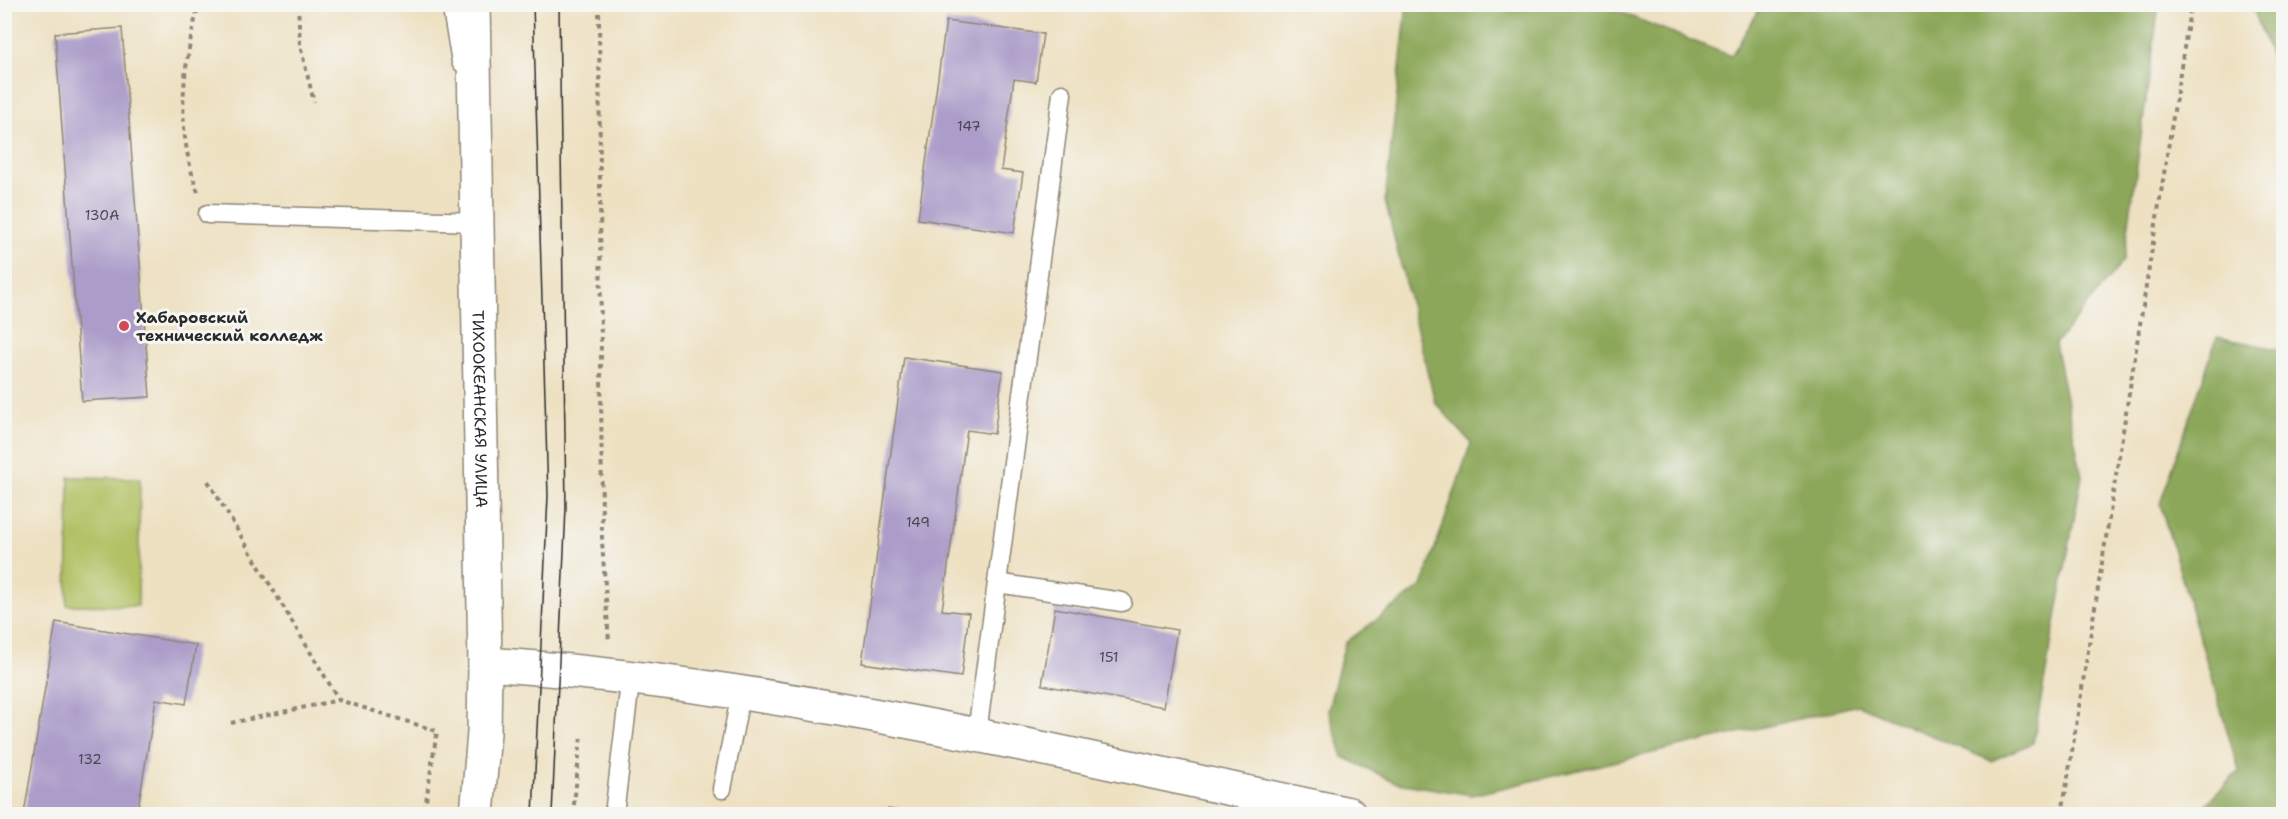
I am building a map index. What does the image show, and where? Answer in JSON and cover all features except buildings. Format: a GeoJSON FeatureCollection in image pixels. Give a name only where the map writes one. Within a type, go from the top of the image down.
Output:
{"type":"FeatureCollection","features":[{"type":"Feature","properties":{"kind":"street","name":"ТИХООКЕАНСКАЯ УЛИЦА"},"geometry":{"type":"LineString","coordinates":[[473,4],[485,664],[484,733],[477,814]]}},
{"type":"Feature","properties":{"kind":"street"},"geometry":{"type":"LineString","coordinates":[[485,664],[621,674],[976,733],[1349,814]]}},
{"type":"Feature","properties":{"kind":"lane"},"geometry":{"type":"LineString","coordinates":[[451,4],[476,145]]}},
{"type":"Feature","properties":{"kind":"lane"},"geometry":{"type":"LineString","coordinates":[[976,733],[1062,94]]}},
{"type":"Feature","properties":{"kind":"lane"},"geometry":{"type":"LineString","coordinates":[[208,214],[477,222]]}},
{"type":"Feature","properties":{"kind":"lane"},"geometry":{"type":"LineString","coordinates":[[997,583],[1122,602]]}},
{"type":"Feature","properties":{"kind":"lane"},"geometry":{"type":"LineString","coordinates":[[614,814],[621,674]]}},
{"type":"Feature","properties":{"kind":"lane"},"geometry":{"type":"LineString","coordinates":[[722,789],[741,693]]}},
{"type":"Feature","properties":{"kind":"path"},"geometry":{"type":"LineString","coordinates":[[199,4],[192,32],[184,92],[183,139],[198,190],[208,214]]}},
{"type":"Feature","properties":{"kind":"path"},"geometry":{"type":"LineString","coordinates":[[298,4],[300,45],[314,102]]}},
{"type":"Feature","properties":{"kind":"path"},"geometry":{"type":"LineString","coordinates":[[599,4],[602,541],[621,674]]}},
{"type":"Feature","properties":{"kind":"path"},"geometry":{"type":"LineString","coordinates":[[2062,814],[2191,6]]}},
{"type":"Feature","properties":{"kind":"path"},"geometry":{"type":"LineString","coordinates":[[208,481],[339,700]]}},
{"type":"Feature","properties":{"kind":"path"},"geometry":{"type":"LineString","coordinates":[[231,723],[339,700],[438,731],[424,814]]}},
{"type":"Feature","properties":{"kind":"path"},"geometry":{"type":"LineString","coordinates":[[573,814],[581,737]]}},
{"type":"Feature","properties":{"kind":"green space"},"geometry":{"type":"Polygon","coordinates":[[[1407,5],[1602,5],[1731,56],[1762,5],[2159,5],[2124,260],[2055,344],[2082,476],[2033,743],[1991,761],[1858,705],[1472,795],[1397,783],[1343,757],[1328,710],[1345,643],[1422,586],[1471,443],[1435,402],[1385,201],[1407,5]]]}},
{"type":"Feature","properties":{"kind":"green space"},"geometry":{"type":"Polygon","coordinates":[[[2252,5],[2283,5],[2283,90],[2252,5]]]}},
{"type":"Feature","properties":{"kind":"green space"},"geometry":{"type":"Polygon","coordinates":[[[2217,337],[2283,350],[2283,814],[2196,814],[2239,771],[2160,504],[2217,337]]]}},
{"type":"Feature","properties":{"kind":"green space"},"geometry":{"type":"Polygon","coordinates":[[[69,477],[140,478],[138,606],[67,605],[69,477]]]}},
{"type":"Feature","properties":{"kind":"tram line"},"geometry":{"type":"LineString","coordinates":[[533,4],[548,496],[533,814]]}},
{"type":"Feature","properties":{"kind":"tram line"},"geometry":{"type":"LineString","coordinates":[[552,814],[566,508],[559,4]]}},
{"type":"Feature","properties":{"kind":"place","name":"Хабаровский технический колледж"},"geometry":{"type":"Point","coordinates":[124,326]}}]}
